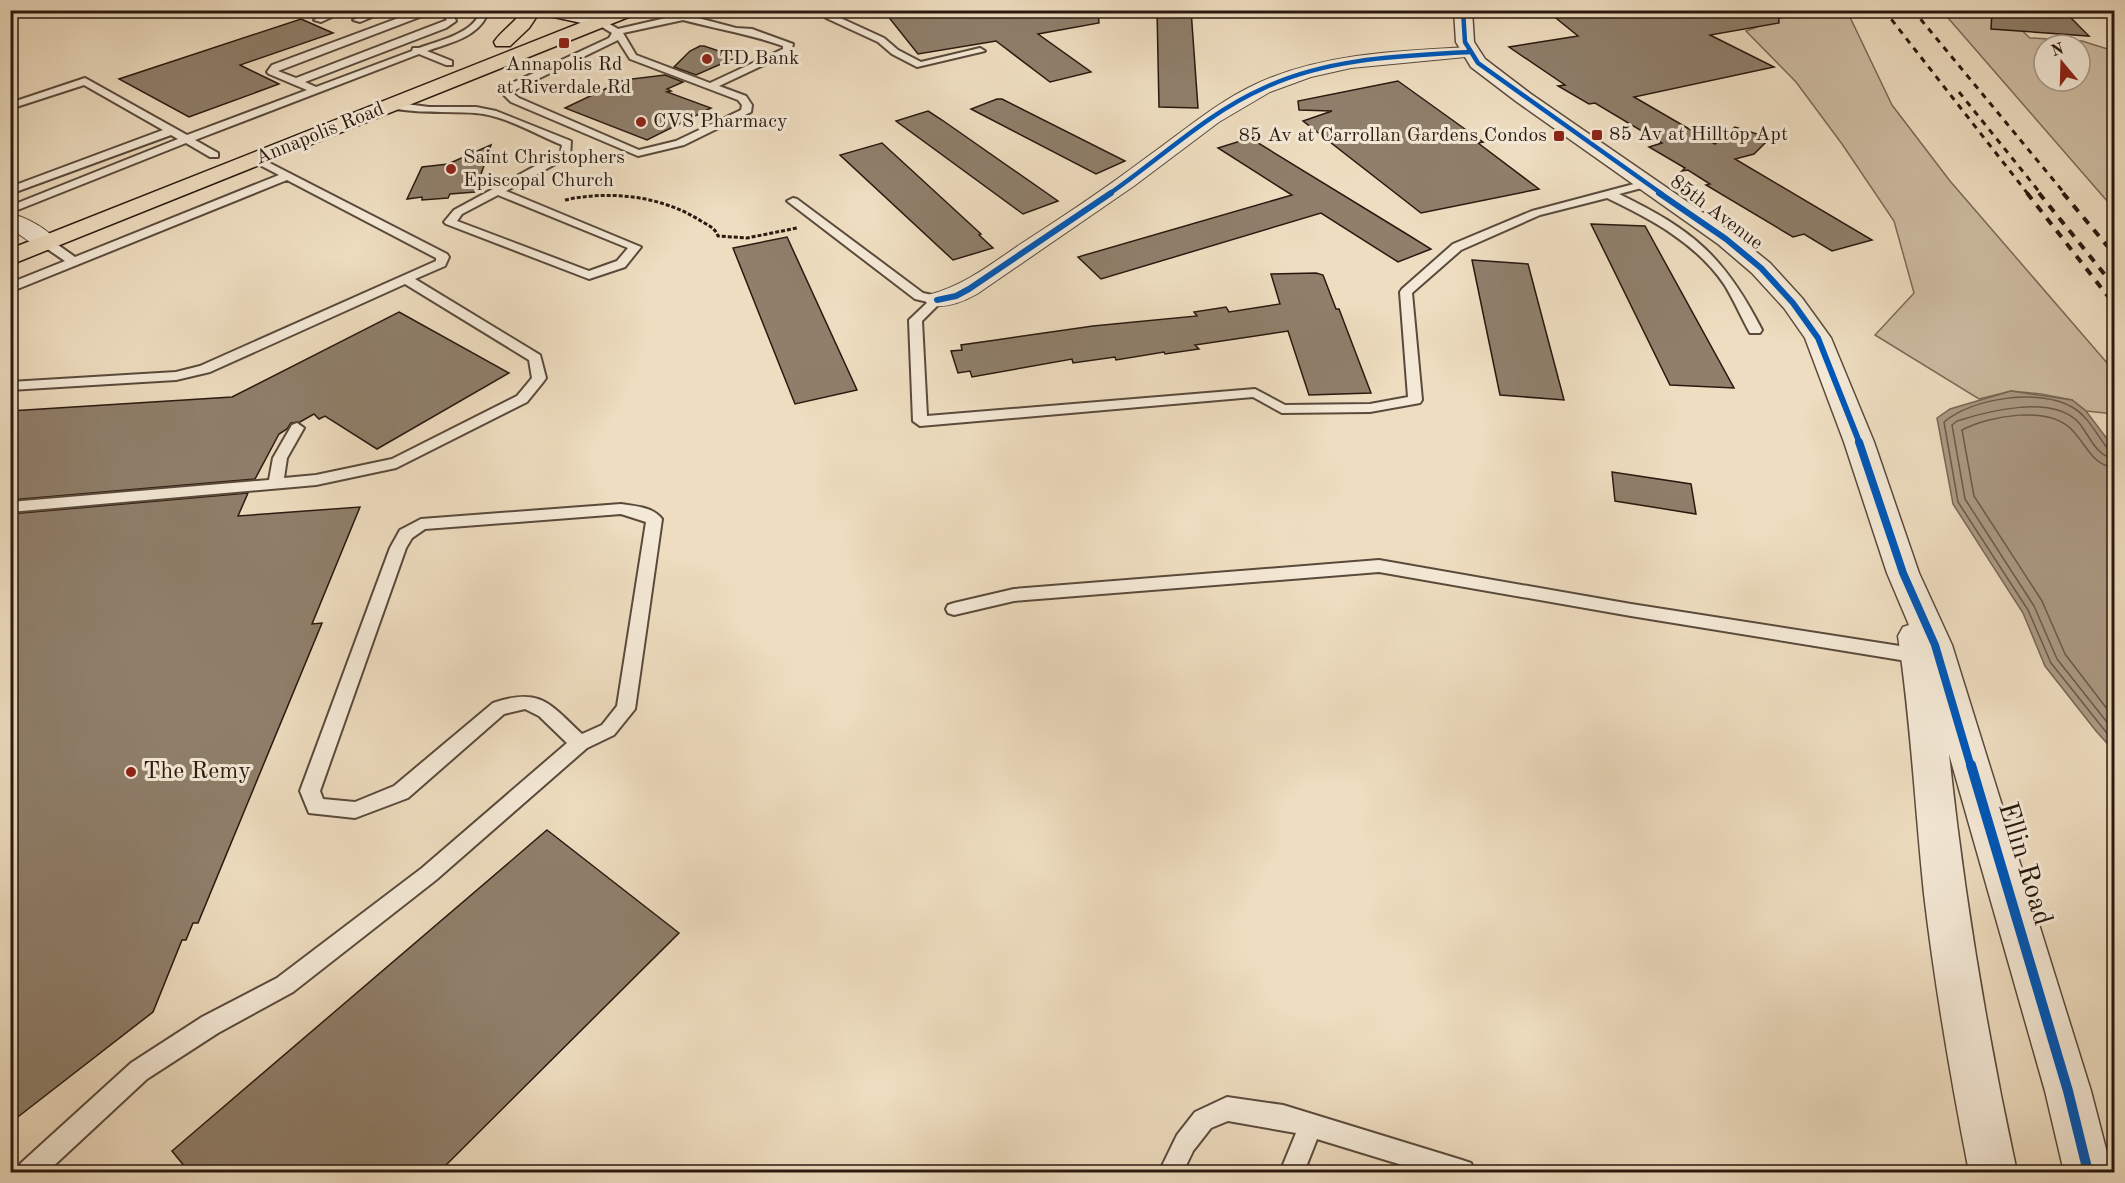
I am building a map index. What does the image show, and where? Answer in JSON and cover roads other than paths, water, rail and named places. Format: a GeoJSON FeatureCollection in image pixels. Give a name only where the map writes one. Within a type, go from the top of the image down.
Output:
{"type":"FeatureCollection","features":[{"type":"Feature","properties":{"kind":"main road"},"geometry":{"type":"LineString","coordinates":[[503,42],[523,24],[532,10]]}},
{"type":"Feature","properties":{"kind":"main road","name":"Annapolis Road"},"geometry":{"type":"LineString","coordinates":[[192,163],[503,42],[588,17],[630,10]]}},
{"type":"Feature","properties":{"kind":"main road","name":"Annapolis Road"},"geometry":{"type":"LineString","coordinates":[[10,258],[391,105],[588,17]]}},
{"type":"Feature","properties":{"kind":"main road"},"geometry":{"type":"LineString","coordinates":[[16,228],[48,219]]}},
{"type":"Feature","properties":{"kind":"street"},"geometry":{"type":"LineString","coordinates":[[546,10],[588,17]]}},
{"type":"Feature","properties":{"kind":"street"},"geometry":{"type":"LineString","coordinates":[[937,300],[956,296],[978,283],[1150,165],[1235,102],[1263,88],[1300,74],[1342,65],[1470,52],[1465,42],[1463,10]]}},
{"type":"Feature","properties":{"kind":"street","name":"85th Avenue"},"geometry":{"type":"LineString","coordinates":[[1470,52],[1478,63],[1524,98],[1700,219],[1761,268],[1793,303],[1818,338],[1866,461],[1903,573]]}},
{"type":"Feature","properties":{"kind":"street"},"geometry":{"type":"LineString","coordinates":[[16,228],[47,243]]}},
{"type":"Feature","properties":{"kind":"street"},"geometry":{"type":"LineString","coordinates":[[1903,573],[1918,656],[1940,854],[1966,1038],[1993,1173]]}},
{"type":"Feature","properties":{"kind":"street","name":"Ellin Road"},"geometry":{"type":"LineString","coordinates":[[1903,573],[1935,645],[2068,1091],[2088,1173]]}},
{"type":"Feature","properties":{"kind":"lane"},"geometry":{"type":"LineString","coordinates":[[318,20],[343,10]]}},
{"type":"Feature","properties":{"kind":"lane"},"geometry":{"type":"LineString","coordinates":[[357,20],[384,10]]}},
{"type":"Feature","properties":{"kind":"lane"},"geometry":{"type":"LineString","coordinates":[[316,90],[272,72],[275,67],[430,10]]}},
{"type":"Feature","properties":{"kind":"lane"},"geometry":{"type":"LineString","coordinates":[[296,82],[452,21],[449,15],[435,10]]}},
{"type":"Feature","properties":{"kind":"lane"},"geometry":{"type":"LineString","coordinates":[[10,210],[187,139],[459,36],[477,26],[482,17],[479,10]]}},
{"type":"Feature","properties":{"kind":"lane"},"geometry":{"type":"LineString","coordinates":[[838,10],[829,16],[880,40],[895,52],[920,65],[980,51]]}},
{"type":"Feature","properties":{"kind":"lane"},"geometry":{"type":"LineString","coordinates":[[588,17],[633,57],[742,98],[747,105],[746,112],[669,149],[638,153],[515,100],[506,92],[509,88],[613,40],[588,17]]}},
{"type":"Feature","properties":{"kind":"lane"},"geometry":{"type":"LineString","coordinates":[[588,17],[683,17],[736,31],[749,31],[788,44],[788,50],[711,86]]}},
{"type":"Feature","properties":{"kind":"lane"},"geometry":{"type":"LineString","coordinates":[[367,33],[449,63]]}},
{"type":"Feature","properties":{"kind":"lane"},"geometry":{"type":"LineString","coordinates":[[10,106],[85,81],[214,155]]}},
{"type":"Feature","properties":{"kind":"lane"},"geometry":{"type":"LineString","coordinates":[[391,105],[429,110],[476,110],[496,114],[567,144],[566,154],[497,191],[458,212],[450,222],[589,275],[621,264],[635,247],[497,191]]}},
{"type":"Feature","properties":{"kind":"lane"},"geometry":{"type":"LineString","coordinates":[[10,191],[171,130]]}},
{"type":"Feature","properties":{"kind":"lane"},"geometry":{"type":"LineString","coordinates":[[10,386],[176,376],[205,369],[441,263],[443,257],[256,159]]}},
{"type":"Feature","properties":{"kind":"lane"},"geometry":{"type":"LineString","coordinates":[[10,288],[287,176]]}},
{"type":"Feature","properties":{"kind":"lane"},"geometry":{"type":"LineString","coordinates":[[937,300],[915,321],[920,421],[1255,393],[1282,409],[1370,408],[1415,399],[1407,292],[1457,247],[1536,213],[1649,183]]}},
{"type":"Feature","properties":{"kind":"lane"},"geometry":{"type":"LineString","coordinates":[[1609,194],[1672,227],[1704,254],[1724,275],[1755,330]]}},
{"type":"Feature","properties":{"kind":"lane"},"geometry":{"type":"LineString","coordinates":[[794,201],[919,296],[937,300]]}},
{"type":"Feature","properties":{"kind":"lane"},"geometry":{"type":"LineString","coordinates":[[47,243],[74,262]]}},
{"type":"Feature","properties":{"kind":"lane"},"geometry":{"type":"LineString","coordinates":[[10,507],[316,480],[396,463],[522,399],[539,378],[535,357],[405,279]]}},
{"type":"Feature","properties":{"kind":"lane"},"geometry":{"type":"LineString","coordinates":[[276,484],[280,458],[297,428]]}},
{"type":"Feature","properties":{"kind":"lane"},"geometry":{"type":"LineString","coordinates":[[30,1173],[139,1071],[210,1024],[285,985],[429,874],[580,743],[608,730],[626,710],[654,519],[639,512],[621,509],[421,524],[406,534],[398,548],[310,791],[316,807],[355,810],[401,792],[499,708],[527,702],[545,711],[580,743]]}},
{"type":"Feature","properties":{"kind":"lane"},"geometry":{"type":"LineString","coordinates":[[954,609],[1014,595],[1378,566],[1642,612],[1918,656]]}},
{"type":"Feature","properties":{"kind":"lane"},"geometry":{"type":"LineString","coordinates":[[1171,1173],[1185,1143],[1203,1120],[1227,1109],[1283,1117],[1462,1173]]}},
{"type":"Feature","properties":{"kind":"lane"},"geometry":{"type":"LineString","coordinates":[[1292,1173],[1311,1125]]}},
{"type":"Feature","properties":{"kind":"water"},"geometry":{"type":"Polygon","coordinates":[[[2011,391],[2072,400],[2086,411],[2114,448],[2114,751],[2045,666],[2023,613],[1953,504],[1937,418],[1950,409],[2011,391]]]}},
{"type":"Feature","properties":{"kind":"railway"},"geometry":{"type":"LineString","coordinates":[[1884,10],[2028,194]]}},
{"type":"Feature","properties":{"kind":"railway"},"geometry":{"type":"LineString","coordinates":[[1913,10],[2065,194]]}},
{"type":"Feature","properties":{"kind":"railway"},"geometry":{"type":"LineString","coordinates":[[1959,92],[2041,194]]}},
{"type":"Feature","properties":{"kind":"railway"},"geometry":{"type":"LineString","coordinates":[[2027,193],[2114,304]]}},
{"type":"Feature","properties":{"kind":"railway"},"geometry":{"type":"LineString","coordinates":[[2039,193],[2114,286]]}},
{"type":"Feature","properties":{"kind":"railway"},"geometry":{"type":"LineString","coordinates":[[2063,193],[2114,254]]}},
{"type":"Feature","properties":{"kind":"place","name":"Annapolis Rd at Riverdale Rd"},"geometry":{"type":"Point","coordinates":[564,43]}},
{"type":"Feature","properties":{"kind":"place","name":"TD Bank"},"geometry":{"type":"Point","coordinates":[707,59]}},
{"type":"Feature","properties":{"kind":"place","name":"CVS Pharmacy"},"geometry":{"type":"Point","coordinates":[641,122]}},
{"type":"Feature","properties":{"kind":"place","name":"85 Av at Hilltop Apt"},"geometry":{"type":"Point","coordinates":[1597,135]}},
{"type":"Feature","properties":{"kind":"place","name":"85 Av at Carrollan Gardens Condos"},"geometry":{"type":"Point","coordinates":[1559,136]}},
{"type":"Feature","properties":{"kind":"place","name":"Saint Christophers Episcopal Church"},"geometry":{"type":"Point","coordinates":[451,169]}},
{"type":"Feature","properties":{"kind":"place","name":"The Remy"},"geometry":{"type":"Point","coordinates":[131,772]}}]}
